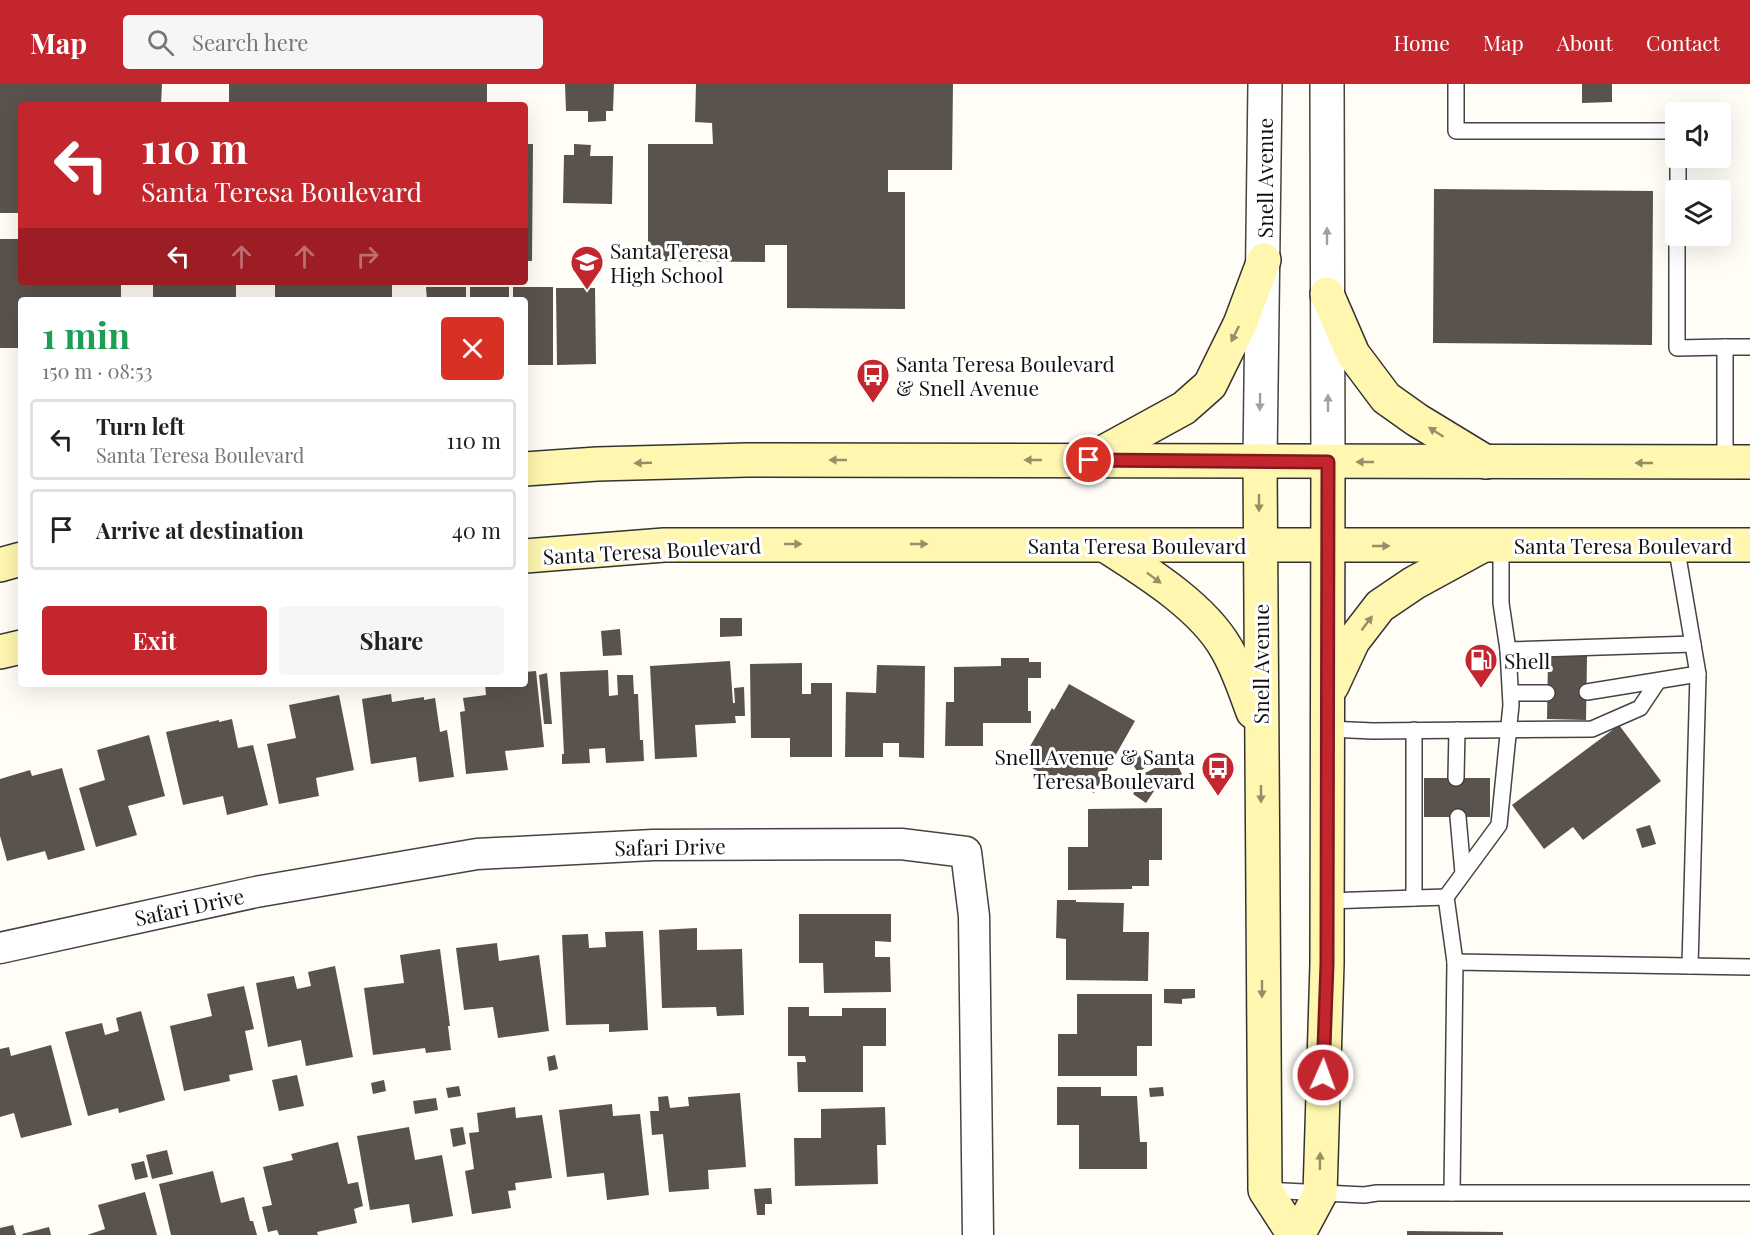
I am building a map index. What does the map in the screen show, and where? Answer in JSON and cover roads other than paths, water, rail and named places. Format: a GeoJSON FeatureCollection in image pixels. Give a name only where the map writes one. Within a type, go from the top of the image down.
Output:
{"type":"FeatureCollection","features":[{"type":"Feature","properties":{"kind":"main road"},"geometry":{"type":"LineString","coordinates":[[1089,460],[1184,408],[1210,385],[1240,324],[1264,260]]}},
{"type":"Feature","properties":{"kind":"main road"},"geometry":{"type":"LineString","coordinates":[[1327,294],[1353,354],[1386,398],[1486,462]]}},
{"type":"Feature","properties":{"kind":"main road"},"geometry":{"type":"LineString","coordinates":[[528,469],[597,464],[747,460],[1738,462]]}},
{"type":"Feature","properties":{"kind":"main road","name":"Snell Avenue"},"geometry":{"type":"LineString","coordinates":[[1260,461],[1265,1190]]}},
{"type":"Feature","properties":{"kind":"main road"},"geometry":{"type":"LineString","coordinates":[[1299,1235],[1320,1194],[1327,901],[1328,462]]}},
{"type":"Feature","properties":{"kind":"main road","name":"Santa Teresa Boulevard"},"geometry":{"type":"LineString","coordinates":[[528,556],[664,545],[1750,545]]}},
{"type":"Feature","properties":{"kind":"main road"},"geometry":{"type":"LineString","coordinates":[[1106,546],[1152,576],[1201,616],[1226,646],[1244,686],[1261,736]]}},
{"type":"Feature","properties":{"kind":"main road"},"geometry":{"type":"LineString","coordinates":[[1328,693],[1353,641],[1380,606],[1414,583],[1491,546]]}},
{"type":"Feature","properties":{"kind":"main road"},"geometry":{"type":"LineString","coordinates":[[0,565],[18,560]]}},
{"type":"Feature","properties":{"kind":"main road"},"geometry":{"type":"LineString","coordinates":[[0,652],[18,648]]}},
{"type":"Feature","properties":{"kind":"main road"},"geometry":{"type":"LineString","coordinates":[[1265,1190],[1294,1235]]}},
{"type":"Feature","properties":{"kind":"street","name":"Snell Avenue"},"geometry":{"type":"LineString","coordinates":[[1260,461],[1264,260],[1264,84]]}},
{"type":"Feature","properties":{"kind":"street"},"geometry":{"type":"LineString","coordinates":[[1326,84],[1328,462]]}},
{"type":"Feature","properties":{"kind":"street","name":"Safari Drive"},"geometry":{"type":"LineString","coordinates":[[0,948],[256,892],[477,854],[665,845],[901,844],[966,852],[974,916],[978,1235]]}},
{"type":"Feature","properties":{"kind":"lane"},"geometry":{"type":"LineString","coordinates":[[1456,84],[1456,131],[1665,131]]}},
{"type":"Feature","properties":{"kind":"lane"},"geometry":{"type":"LineString","coordinates":[[1677,246],[1677,348],[1750,347]]}},
{"type":"Feature","properties":{"kind":"lane"},"geometry":{"type":"LineString","coordinates":[[1725,347],[1738,462]]}},
{"type":"Feature","properties":{"kind":"lane"},"geometry":{"type":"LineString","coordinates":[[1676,545],[1698,674],[1690,966]]}},
{"type":"Feature","properties":{"kind":"lane"},"geometry":{"type":"LineString","coordinates":[[1452,1193],[1455,962],[1446,897],[1499,825],[1509,730],[1511,693],[1508,650],[1491,546]]}},
{"type":"Feature","properties":{"kind":"lane"},"geometry":{"type":"LineString","coordinates":[[1508,650],[1693,644]]}},
{"type":"Feature","properties":{"kind":"lane"},"geometry":{"type":"LineString","coordinates":[[1587,692],[1698,674]]}},
{"type":"Feature","properties":{"kind":"lane"},"geometry":{"type":"LineString","coordinates":[[1328,729],[1592,729],[1640,708],[1658,681]]}},
{"type":"Feature","properties":{"kind":"lane"},"geometry":{"type":"LineString","coordinates":[[1511,693],[1547,693]]}},
{"type":"Feature","properties":{"kind":"lane"},"geometry":{"type":"LineString","coordinates":[[1414,730],[1414,898]]}},
{"type":"Feature","properties":{"kind":"lane"},"geometry":{"type":"LineString","coordinates":[[1456,778],[1457,730]]}},
{"type":"Feature","properties":{"kind":"lane"},"geometry":{"type":"LineString","coordinates":[[1458,817],[1463,873]]}},
{"type":"Feature","properties":{"kind":"lane"},"geometry":{"type":"LineString","coordinates":[[1327,901],[1446,897]]}},
{"type":"Feature","properties":{"kind":"lane"},"geometry":{"type":"LineString","coordinates":[[1455,962],[1750,967]]}},
{"type":"Feature","properties":{"kind":"lane"},"geometry":{"type":"LineString","coordinates":[[1265,1190],[1364,1195],[1377,1193],[1750,1193]]}},
{"type":"Feature","properties":{"kind":"place","name":"Santa Teresa High School"},"geometry":{"type":"Point","coordinates":[587,291]}},
{"type":"Feature","properties":{"kind":"place","name":"Santa Teresa Boulevard & Snell Avenue"},"geometry":{"type":"Point","coordinates":[873,404]}},
{"type":"Feature","properties":{"kind":"place","name":"Shell"},"geometry":{"type":"Point","coordinates":[1481,689]}},
{"type":"Feature","properties":{"kind":"place","name":"Snell Avenue & Santa Teresa Boulevard"},"geometry":{"type":"Point","coordinates":[1218,797]}}]}
